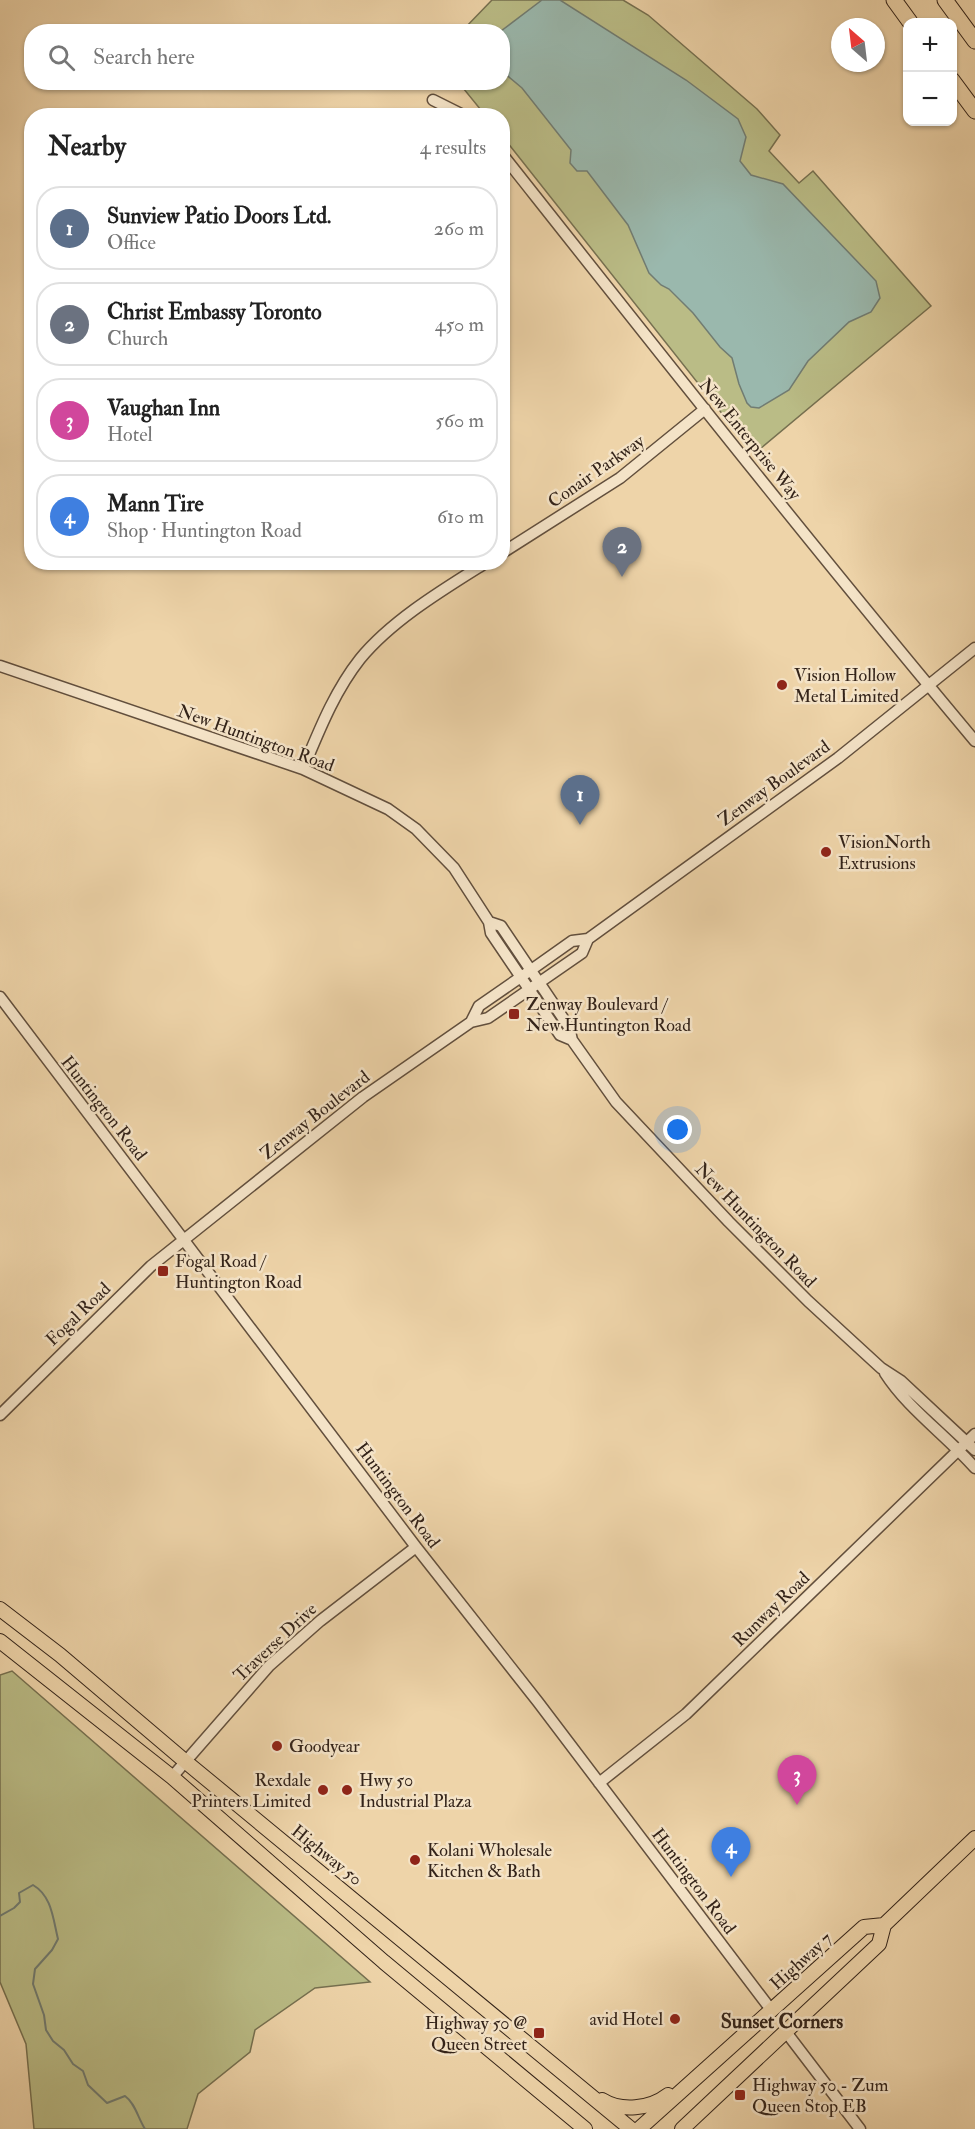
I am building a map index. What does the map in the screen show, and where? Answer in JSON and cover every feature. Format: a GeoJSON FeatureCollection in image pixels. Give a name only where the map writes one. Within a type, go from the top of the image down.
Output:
{"type":"FeatureCollection","features":[{"type":"Feature","properties":{"kind":"highway"},"geometry":{"type":"LineString","coordinates":[[894,0],[907,18]]}},
{"type":"Feature","properties":{"kind":"highway"},"geometry":{"type":"LineString","coordinates":[[945,0],[975,41]]}},
{"type":"Feature","properties":{"kind":"highway"},"geometry":{"type":"LineString","coordinates":[[957,87],[975,111]]}},
{"type":"Feature","properties":{"kind":"main road","name":"Highway 50"},"geometry":{"type":"LineString","coordinates":[[0,1609],[60,1655],[186,1762],[631,2129]]}},
{"type":"Feature","properties":{"kind":"main road"},"geometry":{"type":"LineString","coordinates":[[0,1641],[172,1777],[384,1962],[585,2129]]}},
{"type":"Feature","properties":{"kind":"main road","name":"Highway 7"},"geometry":{"type":"LineString","coordinates":[[682,2129],[879,1944],[884,1925],[975,1838]]}},
{"type":"Feature","properties":{"kind":"main road","name":"Highway 7"},"geometry":{"type":"LineString","coordinates":[[639,2129],[864,1927],[884,1925]]}},
{"type":"Feature","properties":{"kind":"main road"},"geometry":{"type":"LineString","coordinates":[[554,2064],[558,2064],[606,2103],[623,2107],[641,2107],[662,2099],[715,2053],[723,2054]]}},
{"type":"Feature","properties":{"kind":"main road"},"geometry":{"type":"LineString","coordinates":[[527,2081],[529,2091],[574,2129]]}},
{"type":"Feature","properties":{"kind":"main road"},"geometry":{"type":"LineString","coordinates":[[691,2129],[699,2118],[730,2090],[731,2085]]}},
{"type":"Feature","properties":{"kind":"street"},"geometry":{"type":"LineString","coordinates":[[433,100],[449,108]]}},
{"type":"Feature","properties":{"kind":"street","name":"New Enterprise Way"},"geometry":{"type":"LineString","coordinates":[[510,164],[705,409],[975,741]]}},
{"type":"Feature","properties":{"kind":"street","name":"Conair Parkway"},"geometry":{"type":"LineString","coordinates":[[510,548],[620,478],[705,409]]}},
{"type":"Feature","properties":{"kind":"street"},"geometry":{"type":"LineString","coordinates":[[303,769],[335,695],[360,659],[393,626],[476,570]]}},
{"type":"Feature","properties":{"kind":"street","name":"Zenway Boulevard"},"geometry":{"type":"LineString","coordinates":[[471,1022],[479,1006],[572,941],[588,939],[838,758],[975,648]]}},
{"type":"Feature","properties":{"kind":"street","name":"New Huntington Road"},"geometry":{"type":"LineString","coordinates":[[0,666],[303,769],[388,809],[413,827],[454,868],[489,922],[491,933],[521,977],[534,986],[569,1027],[572,1040],[616,1102],[808,1301],[881,1368],[901,1381],[969,1444],[975,1468]]}},
{"type":"Feature","properties":{"kind":"street","name":"New Huntington Road"},"geometry":{"type":"LineString","coordinates":[[489,922],[501,926],[531,970],[534,986]]}},
{"type":"Feature","properties":{"kind":"street","name":"Zenway Boulevard"},"geometry":{"type":"LineString","coordinates":[[183,1240],[363,1097],[471,1022],[488,1018],[582,953],[588,939]]}},
{"type":"Feature","properties":{"kind":"street","name":"Huntington Road"},"geometry":{"type":"LineString","coordinates":[[0,997],[416,1547],[538,1702],[772,2011]]}},
{"type":"Feature","properties":{"kind":"street","name":"Fogal Road"},"geometry":{"type":"LineString","coordinates":[[0,1415],[151,1266],[183,1240]]}},
{"type":"Feature","properties":{"kind":"street","name":"Runway Road"},"geometry":{"type":"LineString","coordinates":[[599,1783],[686,1714],[969,1444]]}},
{"type":"Feature","properties":{"kind":"street","name":"Traverse Drive"},"geometry":{"type":"LineString","coordinates":[[172,1777],[269,1666],[320,1621],[416,1547]]}},
{"type":"Feature","properties":{"kind":"street"},"geometry":{"type":"LineString","coordinates":[[786,2032],[860,2129]]}},
{"type":"Feature","properties":{"kind":"green space"},"geometry":{"type":"Polygon","coordinates":[[[492,0],[623,0],[648,15],[757,109],[780,135],[769,151],[799,183],[813,171],[931,306],[754,454],[510,146],[510,108],[479,108],[465,90],[510,90],[510,24],[469,24],[492,0]]]}},
{"type":"Feature","properties":{"kind":"green space"},"geometry":{"type":"Polygon","coordinates":[[[12,1671],[370,1982],[315,1988],[255,2030],[250,2052],[198,2094],[187,2129],[34,2129],[26,2044],[0,1982],[0,1675],[12,1671]]]}},
{"type":"Feature","properties":{"kind":"water"},"geometry":{"type":"Polygon","coordinates":[[[542,0],[560,0],[686,80],[738,119],[746,137],[740,161],[751,175],[783,184],[876,281],[880,298],[871,312],[849,322],[808,361],[789,390],[759,408],[751,407],[739,384],[732,358],[720,347],[693,313],[649,273],[628,225],[587,171],[577,171],[570,163],[571,150],[522,88],[510,78],[510,24],[542,0]]]}},
{"type":"Feature","properties":{"kind":"waterway"},"geometry":{"type":"LineString","coordinates":[[0,1916],[14,1908],[20,1902],[19,1893],[33,1885],[44,1895],[51,1909],[58,1939],[52,1950],[35,1969],[33,1984],[44,2015],[46,2030],[73,2064],[83,2071],[88,2085],[107,2103],[125,2096],[134,2107],[145,2129]]}},
{"type":"Feature","properties":{"kind":"place","name":"Christ Embassy Toronto"},"geometry":{"type":"Point","coordinates":[622,577]}},
{"type":"Feature","properties":{"kind":"place","name":"Vision Hollow Metal Limited"},"geometry":{"type":"Point","coordinates":[782,685]}},
{"type":"Feature","properties":{"kind":"place","name":"Sunview Patio Doors Ltd."},"geometry":{"type":"Point","coordinates":[580,825]}},
{"type":"Feature","properties":{"kind":"place","name":"VisionNorth Extrusions"},"geometry":{"type":"Point","coordinates":[826,852]}},
{"type":"Feature","properties":{"kind":"place","name":"Zenway Boulevard / New Huntington Road"},"geometry":{"type":"Point","coordinates":[514,1014]}},
{"type":"Feature","properties":{"kind":"place","name":"Fogal Road / Huntington Road"},"geometry":{"type":"Point","coordinates":[163,1271]}},
{"type":"Feature","properties":{"kind":"place","name":"Goodyear"},"geometry":{"type":"Point","coordinates":[277,1746]}},
{"type":"Feature","properties":{"kind":"place","name":"Rexdale Printers Limited"},"geometry":{"type":"Point","coordinates":[323,1790]}},
{"type":"Feature","properties":{"kind":"place","name":"Hwy 50 Industrial Plaza"},"geometry":{"type":"Point","coordinates":[347,1790]}},
{"type":"Feature","properties":{"kind":"place","name":"Vaughan Inn"},"geometry":{"type":"Point","coordinates":[797,1805]}},
{"type":"Feature","properties":{"kind":"place","name":"Kolani Wholesale Kitchen & Bath"},"geometry":{"type":"Point","coordinates":[415,1860]}},
{"type":"Feature","properties":{"kind":"place","name":"Mann Tire"},"geometry":{"type":"Point","coordinates":[731,1877]}},
{"type":"Feature","properties":{"kind":"place","name":"avid Hotel"},"geometry":{"type":"Point","coordinates":[675,2019]}},
{"type":"Feature","properties":{"kind":"place","name":"Highway 50 @ Queen Street"},"geometry":{"type":"Point","coordinates":[539,2033]}},
{"type":"Feature","properties":{"kind":"place","name":"Highway 50 - Zum Queen Stop EB"},"geometry":{"type":"Point","coordinates":[740,2095]}},
{"type":"Feature","properties":{"kind":"district","name":"Sunset Corners"},"geometry":{"type":"Point","coordinates":[782,2021]}}]}
